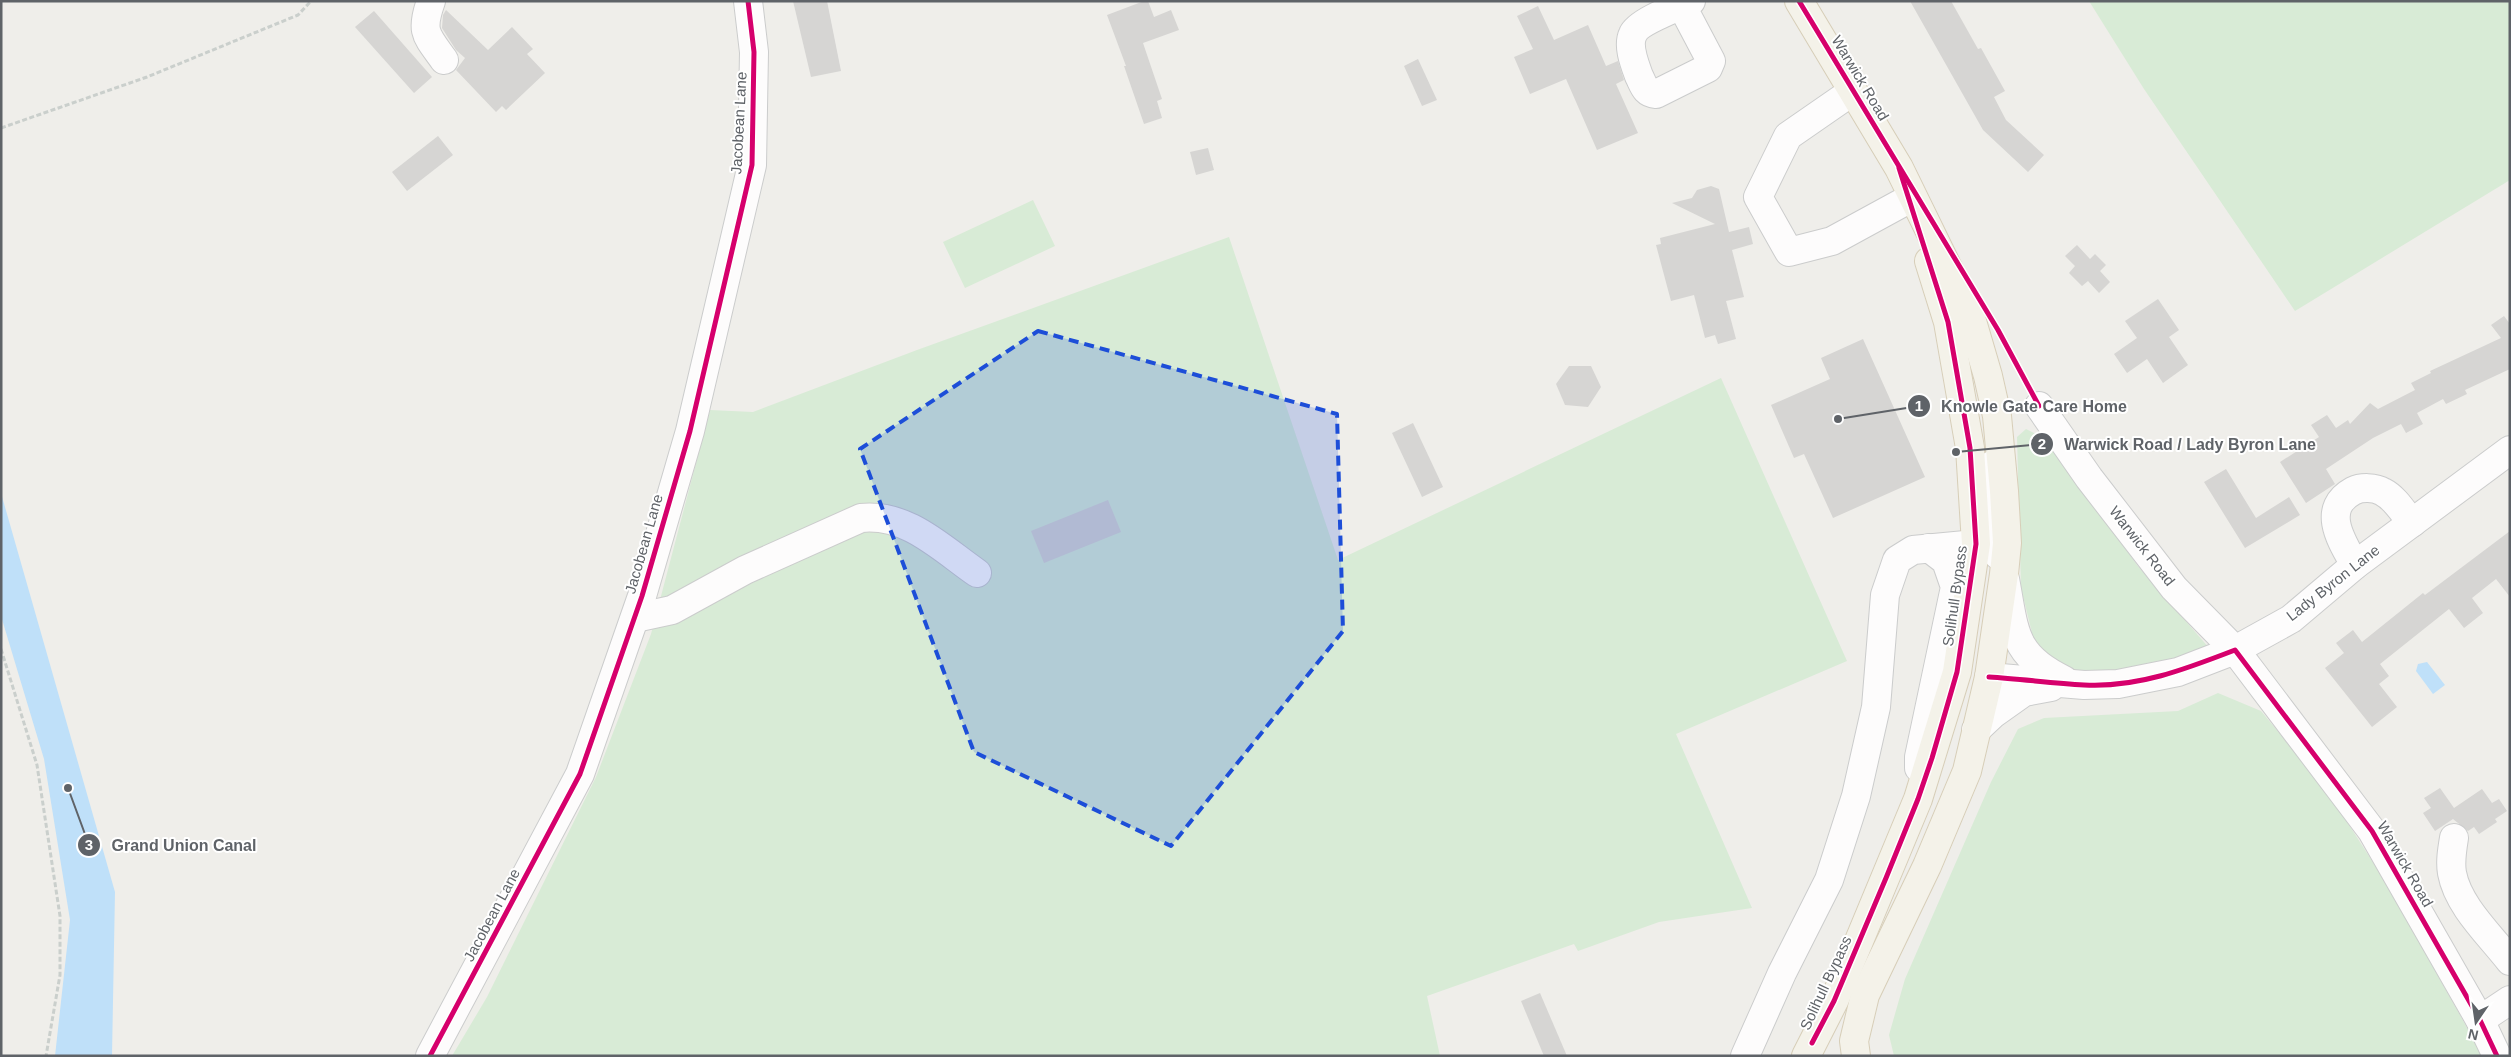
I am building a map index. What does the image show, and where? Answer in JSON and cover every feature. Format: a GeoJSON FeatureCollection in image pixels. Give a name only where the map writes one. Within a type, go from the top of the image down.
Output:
{"type":"FeatureCollection","features":[{"type":"Feature","properties":{"kind":"main road","name":"Warwick Road"},"geometry":{"type":"LineString","coordinates":[[1800,1],[1899,168]]}},
{"type":"Feature","properties":{"kind":"main road","name":"Solihull Bypass"},"geometry":{"type":"LineString","coordinates":[[1806,1056],[1834,1001],[1918,799],[1957,672],[1984,542],[1948,322],[1899,168]]}},
{"type":"Feature","properties":{"kind":"main road"},"geometry":{"type":"LineString","coordinates":[[1856,1056],[1854,1041],[1865,995],[1953,809],[1967,771],[1989,677],[2004,571],[2006,534],[1997,416],[1988,376],[1969,311],[1899,168]]}},
{"type":"Feature","properties":{"kind":"main road"},"geometry":{"type":"LineString","coordinates":[[1886,878],[1916,837],[1955,741],[1967,695],[1974,685],[1989,677]]}},
{"type":"Feature","properties":{"kind":"street"},"geometry":{"type":"LineString","coordinates":[[431,1],[424,21],[426,32],[444,60]]}},
{"type":"Feature","properties":{"kind":"street","name":"Jacobean Lane"},"geometry":{"type":"LineString","coordinates":[[430,1056],[580,774],[634,618],[690,431],[752,166],[754,52],[748,1]]}},
{"type":"Feature","properties":{"kind":"street"},"geometry":{"type":"LineString","coordinates":[[1853,91],[1788,136],[1758,196],[1789,252],[1832,241],[1909,199]]}},
{"type":"Feature","properties":{"kind":"street","name":"Warwick Road"},"geometry":{"type":"LineString","coordinates":[[2040,406],[2090,478],[2174,588],[2235,650],[2372,831],[2480,1020],[2497,1056]]}},
{"type":"Feature","properties":{"kind":"street"},"geometry":{"type":"LineString","coordinates":[[1997,416],[1984,542],[2004,571],[2016,634],[2029,658],[2042,669],[2072,684]]}},
{"type":"Feature","properties":{"kind":"street","name":"Lady Byron Lane"},"geometry":{"type":"LineString","coordinates":[[1989,677],[2072,684],[2118,684],[2178,672],[2235,650],[2290,619],[2355,564],[2510,450]]}},
{"type":"Feature","properties":{"kind":"street"},"geometry":{"type":"LineString","coordinates":[[2355,564],[2338,536],[2335,522],[2338,504],[2346,495],[2357,490],[2370,488],[2381,490],[2390,497],[2412,523]]}},
{"type":"Feature","properties":{"kind":"street"},"geometry":{"type":"LineString","coordinates":[[634,618],[672,610],[744,570],[861,518],[877,516],[912,526],[977,573]]}},
{"type":"Feature","properties":{"kind":"street"},"geometry":{"type":"LineString","coordinates":[[1745,1056],[1782,973],[1829,880],[1856,796],[1876,707],[1885,595],[1888,580],[1896,560],[1913,550],[1984,542]]}},
{"type":"Feature","properties":{"kind":"street"},"geometry":{"type":"LineString","coordinates":[[1918,799],[1919,757],[1955,587],[1946,561],[1930,548]]}},
{"type":"Feature","properties":{"kind":"street"},"geometry":{"type":"LineString","coordinates":[[1976,730],[1993,714],[2024,692],[2072,684]]}},
{"type":"Feature","properties":{"kind":"street"},"geometry":{"type":"LineString","coordinates":[[2454,838],[2451,862],[2452,874],[2458,892],[2510,961]]}},
{"type":"Feature","properties":{"kind":"street"},"geometry":{"type":"LineString","coordinates":[[2480,1020],[2510,1000]]}},
{"type":"Feature","properties":{"kind":"path"},"geometry":{"type":"LineString","coordinates":[[1,128],[165,70],[298,15],[311,1]]}},
{"type":"Feature","properties":{"kind":"path"},"geometry":{"type":"LineString","coordinates":[[1,649],[37,765],[60,916],[60,975],[46,1056]]}},
{"type":"Feature","properties":{"kind":"highlighted area"},"geometry":{"type":"Polygon","coordinates":[[[1038,331],[1337,414],[1343,631],[1171,846],[974,752],[860,449],[1038,331]]]}},
{"type":"Feature","properties":{"kind":"green space"},"geometry":{"type":"Polygon","coordinates":[[[2089,1],[2510,1],[2510,180],[2295,311],[2144,89],[2089,1]]]}},
{"type":"Feature","properties":{"kind":"green space"},"geometry":{"type":"Polygon","coordinates":[[[1033,200],[1055,246],[965,288],[943,242],[1033,200]]]}},
{"type":"Feature","properties":{"kind":"green space"},"geometry":{"type":"Polygon","coordinates":[[[1229,237],[1338,560],[1721,378],[1847,661],[1676,734],[1752,908],[1659,922],[1578,951],[1574,944],[1427,996],[1440,1056],[452,1056],[487,997],[596,777],[651,634],[710,410],[753,412],[917,350],[1229,237]]]}},
{"type":"Feature","properties":{"kind":"green space"},"geometry":{"type":"Polygon","coordinates":[[[2026,429],[2050,441],[2137,565],[2210,649],[2111,677],[2057,666],[2035,645],[2021,588],[2017,437],[2026,429]]]}},
{"type":"Feature","properties":{"kind":"green space"},"geometry":{"type":"Polygon","coordinates":[[[2218,693],[2261,711],[2326,789],[2383,878],[2483,1056],[1894,1056],[1889,1035],[1905,979],[1991,782],[2018,729],[2044,718],[2178,711],[2218,693]]]}},
{"type":"Feature","properties":{"kind":"water"},"geometry":{"type":"Polygon","coordinates":[[[1,493],[115,892],[112,1056],[55,1056],[70,920],[44,759],[1,616],[1,493]]]}},
{"type":"Feature","properties":{"kind":"water"},"geometry":{"type":"Polygon","coordinates":[[[2427,662],[2445,685],[2433,694],[2416,671],[2418,664],[2427,662]]]}},
{"type":"Feature","properties":{"kind":"building"},"geometry":{"type":"Polygon","coordinates":[[[793,1],[827,1],[841,71],[811,77],[793,1]]]}},
{"type":"Feature","properties":{"kind":"building"},"geometry":{"type":"Polygon","coordinates":[[[1148,1],[1154,17],[1171,10],[1179,30],[1143,43],[1162,99],[1157,101],[1162,118],[1144,124],[1124,66],[1126,66],[1107,15],[1148,1]]]}},
{"type":"Feature","properties":{"kind":"building"},"geometry":{"type":"Polygon","coordinates":[[[1910,1],[1951,1],[1978,49],[1981,48],[2005,91],[1994,97],[2006,120],[2044,155],[2028,172],[1983,130],[1910,1]]]}},
{"type":"Feature","properties":{"kind":"building"},"geometry":{"type":"Polygon","coordinates":[[[1538,6],[1554,40],[1588,25],[1606,66],[1618,61],[1624,80],[1616,84],[1638,133],[1597,150],[1566,79],[1530,94],[1514,57],[1533,49],[1517,16],[1538,6]]]}},
{"type":"Feature","properties":{"kind":"building"},"geometry":{"type":"Polygon","coordinates":[[[446,10],[488,50],[512,27],[533,49],[527,54],[545,73],[506,110],[502,106],[496,112],[456,70],[465,58],[456,50],[442,28],[443,15],[446,10]]]}},
{"type":"Feature","properties":{"kind":"building"},"geometry":{"type":"Polygon","coordinates":[[[374,11],[432,77],[414,93],[355,27],[374,11]]]}},
{"type":"Feature","properties":{"kind":"building"},"geometry":{"type":"Polygon","coordinates":[[[1418,59],[1437,100],[1422,106],[1404,66],[1418,59]]]}},
{"type":"Feature","properties":{"kind":"building"},"geometry":{"type":"Polygon","coordinates":[[[438,136],[453,155],[407,191],[392,172],[438,136]]]}},
{"type":"Feature","properties":{"kind":"building"},"geometry":{"type":"Polygon","coordinates":[[[1208,148],[1214,170],[1196,175],[1190,152],[1208,148]]]}},
{"type":"Feature","properties":{"kind":"building"},"geometry":{"type":"Polygon","coordinates":[[[1711,186],[1719,189],[1729,232],[1749,227],[1753,244],[1732,250],[1744,297],[1726,301],[1736,339],[1718,344],[1715,335],[1705,338],[1694,295],[1671,301],[1656,245],[1661,244],[1660,238],[1715,224],[1672,203],[1692,198],[1697,190],[1711,186]]]}},
{"type":"Feature","properties":{"kind":"building"},"geometry":{"type":"Polygon","coordinates":[[[2077,245],[2090,259],[2095,254],[2106,265],[2100,271],[2110,282],[2099,293],[2088,281],[2082,286],[2069,273],[2075,266],[2065,256],[2077,245]]]}},
{"type":"Feature","properties":{"kind":"building"},"geometry":{"type":"Polygon","coordinates":[[[2158,299],[2179,330],[2169,337],[2188,365],[2163,383],[2147,359],[2127,373],[2114,354],[2137,338],[2125,321],[2158,299]]]}},
{"type":"Feature","properties":{"kind":"building"},"geometry":{"type":"Polygon","coordinates":[[[2504,316],[2510,324],[2510,369],[2465,390],[2467,394],[2446,404],[2443,399],[2417,413],[2423,424],[2406,433],[2401,424],[2373,438],[2326,469],[2335,484],[2306,503],[2280,462],[2319,437],[2311,425],[2327,415],[2336,428],[2348,420],[2350,424],[2370,403],[2378,409],[2415,390],[2411,383],[2431,373],[2430,371],[2501,338],[2491,325],[2504,316]]]}},
{"type":"Feature","properties":{"kind":"building"},"geometry":{"type":"Polygon","coordinates":[[[1863,339],[1925,477],[1833,518],[1804,454],[1794,458],[1771,405],[1830,379],[1821,358],[1863,339]]]}},
{"type":"Feature","properties":{"kind":"building"},"geometry":{"type":"Polygon","coordinates":[[[1569,366],[1591,366],[1601,387],[1588,407],[1565,405],[1556,384],[1569,366]]]}},
{"type":"Feature","properties":{"kind":"building"},"geometry":{"type":"Polygon","coordinates":[[[1413,423],[1443,487],[1422,497],[1392,433],[1413,423]]]}},
{"type":"Feature","properties":{"kind":"building"},"geometry":{"type":"Polygon","coordinates":[[[2226,469],[2256,518],[2289,497],[2300,515],[2245,548],[2204,482],[2226,469]]]}},
{"type":"Feature","properties":{"kind":"building"},"geometry":{"type":"Polygon","coordinates":[[[1108,500],[1121,532],[1044,563],[1031,531],[1108,500]]]}},
{"type":"Feature","properties":{"kind":"building"},"geometry":{"type":"Polygon","coordinates":[[[2510,531],[2510,597],[2496,579],[2472,598],[2483,613],[2464,628],[2449,609],[2380,664],[2389,676],[2379,684],[2397,707],[2372,727],[2325,668],[2344,653],[2336,643],[2353,630],[2362,642],[2423,593],[2425,595],[2510,531]]]}},
{"type":"Feature","properties":{"kind":"building"},"geometry":{"type":"Polygon","coordinates":[[[2440,788],[2454,808],[2482,789],[2492,803],[2499,799],[2507,811],[2495,819],[2497,822],[2479,834],[2474,827],[2468,831],[2453,819],[2435,831],[2423,813],[2431,808],[2424,798],[2440,788]]]}},
{"type":"Feature","properties":{"kind":"building"},"geometry":{"type":"Polygon","coordinates":[[[1540,993],[1567,1056],[1544,1056],[1521,1001],[1540,993]]]}},
{"type":"Feature","properties":{"kind":"cycle path"},"geometry":{"type":"LineString","coordinates":[[430,1056],[580,774],[642,596],[690,431],[752,165],[754,52],[748,1]]}},
{"type":"Feature","properties":{"kind":"cycle path"},"geometry":{"type":"LineString","coordinates":[[1799,1],[1998,330],[2039,406]]}},
{"type":"Feature","properties":{"kind":"cycle path"},"geometry":{"type":"LineString","coordinates":[[1812,1043],[1834,1001],[1886,878],[1918,799],[1932,758],[1957,672],[1976,544],[1970,448],[1948,322],[1899,168]]}},
{"type":"Feature","properties":{"kind":"cycle path"},"geometry":{"type":"LineString","coordinates":[[1989,677],[2084,685],[2123,683],[2161,676],[2235,650],[2372,831],[2480,1020],[2497,1056]]}},
{"type":"Feature","properties":{"kind":"place","name":"Knowle Gate Care Home"},"geometry":{"type":"Point","coordinates":[1838,419]}},
{"type":"Feature","properties":{"kind":"place","name":"Warwick Road / Lady Byron Lane"},"geometry":{"type":"Point","coordinates":[1956,452]}},
{"type":"Feature","properties":{"kind":"place","name":"Grand Union Canal"},"geometry":{"type":"Point","coordinates":[68,788]}}]}
